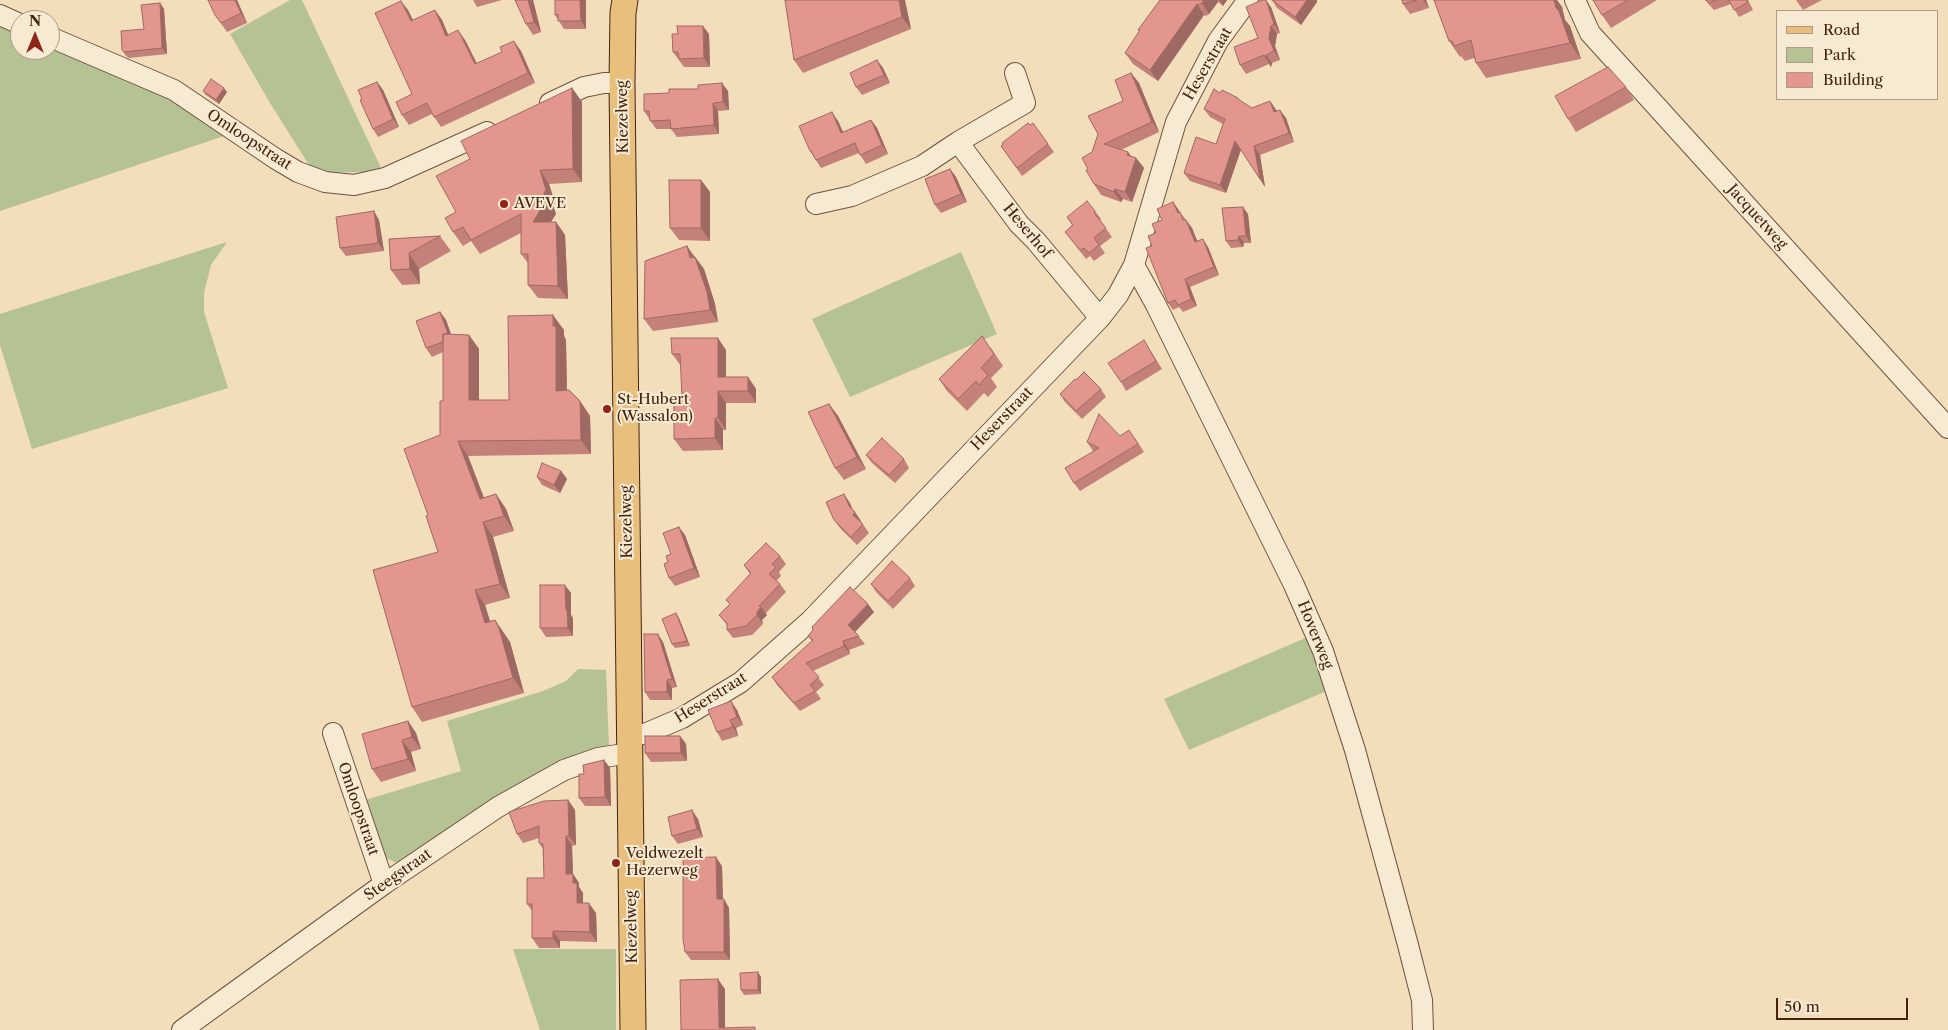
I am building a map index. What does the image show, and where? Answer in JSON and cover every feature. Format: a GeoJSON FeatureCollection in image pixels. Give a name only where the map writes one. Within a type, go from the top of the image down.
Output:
{"type":"FeatureCollection","features":[{"type":"Feature","properties":{"kind":"main road","name":"Kiezelweg"},"geometry":{"type":"LineString","coordinates":[[623,4],[622,83],[633,1030]]}},
{"type":"Feature","properties":{"kind":"street","name":"Heserstraat"},"geometry":{"type":"LineString","coordinates":[[630,745],[647,733],[682,718],[741,682],[810,621],[1100,318],[1118,295],[1134,265],[1176,122],[1218,41],[1248,0]]}},
{"type":"Feature","properties":{"kind":"street","name":"Jacquetweg"},"geometry":{"type":"LineString","coordinates":[[1576,0],[1590,33],[1948,428]]}},
{"type":"Feature","properties":{"kind":"street","name":"Omloopstraat"},"geometry":{"type":"LineString","coordinates":[[60,41],[174,90],[276,159],[298,172],[325,182],[354,185],[385,178],[506,123]]}},
{"type":"Feature","properties":{"kind":"street"},"geometry":{"type":"LineString","coordinates":[[816,204],[852,196],[922,166],[958,142],[1025,103],[1015,73]]}},
{"type":"Feature","properties":{"kind":"street"},"geometry":{"type":"LineString","coordinates":[[532,111],[584,87],[604,83],[622,83]]}},
{"type":"Feature","properties":{"kind":"street","name":"Heserhof"},"geometry":{"type":"LineString","coordinates":[[958,142],[1019,224],[1036,241],[1100,318]]}},
{"type":"Feature","properties":{"kind":"street","name":"Hoverweg"},"geometry":{"type":"LineString","coordinates":[[1134,265],[1156,305],[1294,585],[1323,651],[1355,750],[1408,945],[1422,1000],[1423,1030]]}},
{"type":"Feature","properties":{"kind":"street","name":"Omloopstraat"},"geometry":{"type":"LineString","coordinates":[[333,733],[384,884]]}},
{"type":"Feature","properties":{"kind":"street","name":"Steegstraat"},"geometry":{"type":"LineString","coordinates":[[182,1030],[384,884],[498,807],[564,770],[630,745]]}},
{"type":"Feature","properties":{"kind":"green space"},"geometry":{"type":"Polygon","coordinates":[[[290,0],[302,0],[381,168],[365,172],[314,173],[230,34],[290,0]]]}},
{"type":"Feature","properties":{"kind":"green space"},"geometry":{"type":"Polygon","coordinates":[[[0,21],[10,26],[10,60],[60,60],[60,46],[158,90],[230,134],[0,211],[0,21]]]}},
{"type":"Feature","properties":{"kind":"green space"},"geometry":{"type":"Polygon","coordinates":[[[227,242],[211,265],[204,293],[204,312],[228,388],[32,449],[0,345],[0,314],[227,242]]]}},
{"type":"Feature","properties":{"kind":"green space"},"geometry":{"type":"Polygon","coordinates":[[[961,252],[997,334],[850,397],[812,319],[961,252]]]}},
{"type":"Feature","properties":{"kind":"green space"},"geometry":{"type":"Polygon","coordinates":[[[1310,636],[1329,690],[1189,750],[1164,699],[1310,636]]]}},
{"type":"Feature","properties":{"kind":"green space"},"geometry":{"type":"Polygon","coordinates":[[[578,669],[606,670],[609,747],[404,862],[397,863],[386,858],[377,848],[362,801],[461,771],[447,721],[543,691],[566,681],[578,669]]]}},
{"type":"Feature","properties":{"kind":"green space"},"geometry":{"type":"Polygon","coordinates":[[[513,949],[616,949],[616,1030],[540,1030],[513,949]]]}},
{"type":"Feature","properties":{"kind":"building"},"geometry":{"type":"Polygon","coordinates":[[[208,0],[235,0],[241,13],[221,23],[208,0]]]}},
{"type":"Feature","properties":{"kind":"building"},"geometry":{"type":"Polygon","coordinates":[[[515,0],[528,0],[534,22],[526,24],[515,0]]]}},
{"type":"Feature","properties":{"kind":"building"},"geometry":{"type":"Polygon","coordinates":[[[555,0],[580,0],[581,21],[558,21],[558,14],[555,15],[555,0]]]}},
{"type":"Feature","properties":{"kind":"building"},"geometry":{"type":"Polygon","coordinates":[[[785,0],[899,0],[902,17],[794,60],[785,0]]]}},
{"type":"Feature","properties":{"kind":"building"},"geometry":{"type":"Polygon","coordinates":[[[1160,0],[1204,0],[1202,3],[1197,4],[1150,70],[1125,53],[1140,30],[1138,30],[1160,0]]]}},
{"type":"Feature","properties":{"kind":"building"},"geometry":{"type":"Polygon","coordinates":[[[1266,0],[1274,24],[1271,26],[1269,38],[1274,51],[1266,55],[1266,58],[1264,55],[1240,65],[1234,47],[1258,38],[1246,7],[1266,0]]]}},
{"type":"Feature","properties":{"kind":"building"},"geometry":{"type":"Polygon","coordinates":[[[1272,0],[1307,0],[1295,17],[1272,0]]]}},
{"type":"Feature","properties":{"kind":"building"},"geometry":{"type":"Polygon","coordinates":[[[1402,0],[1417,0],[1403,4],[1402,0]]]}},
{"type":"Feature","properties":{"kind":"building"},"geometry":{"type":"Polygon","coordinates":[[[1434,0],[1554,0],[1570,43],[1476,63],[1471,40],[1454,46],[1452,41],[1449,41],[1434,0]]]}},
{"type":"Feature","properties":{"kind":"building"},"geometry":{"type":"Polygon","coordinates":[[[1593,0],[1628,0],[1602,15],[1593,0]]]}},
{"type":"Feature","properties":{"kind":"building"},"geometry":{"type":"Polygon","coordinates":[[[1729,0],[1747,0],[1748,2],[1734,10],[1729,0]]]}},
{"type":"Feature","properties":{"kind":"building"},"geometry":{"type":"Polygon","coordinates":[[[401,1],[411,21],[435,10],[446,36],[458,30],[475,64],[502,52],[500,47],[514,41],[528,73],[434,117],[427,103],[402,115],[396,102],[412,94],[375,13],[401,1]]]}},
{"type":"Feature","properties":{"kind":"building"},"geometry":{"type":"Polygon","coordinates":[[[160,3],[162,48],[124,52],[122,50],[121,31],[144,29],[141,5],[160,3]]]}},
{"type":"Feature","properties":{"kind":"building"},"geometry":{"type":"Polygon","coordinates":[[[677,26],[703,26],[704,58],[679,59],[678,52],[673,52],[672,34],[678,34],[677,26]]]}},
{"type":"Feature","properties":{"kind":"building"},"geometry":{"type":"Polygon","coordinates":[[[877,60],[884,75],[856,87],[850,73],[877,60]]]}},
{"type":"Feature","properties":{"kind":"building"},"geometry":{"type":"Polygon","coordinates":[[[1608,67],[1626,87],[1568,119],[1555,96],[1608,67]]]}},
{"type":"Feature","properties":{"kind":"building"},"geometry":{"type":"Polygon","coordinates":[[[1131,73],[1152,122],[1104,144],[1128,152],[1127,155],[1136,158],[1125,192],[1115,189],[1114,192],[1094,184],[1086,170],[1088,169],[1082,158],[1092,152],[1098,134],[1088,116],[1123,101],[1115,80],[1131,73]]]}},
{"type":"Feature","properties":{"kind":"building"},"geometry":{"type":"Polygon","coordinates":[[[211,79],[224,88],[216,100],[203,91],[211,79]]]}},
{"type":"Feature","properties":{"kind":"building"},"geometry":{"type":"Polygon","coordinates":[[[377,82],[393,119],[373,129],[360,100],[362,99],[358,90],[377,82]]]}},
{"type":"Feature","properties":{"kind":"building"},"geometry":{"type":"Polygon","coordinates":[[[722,83],[723,102],[713,103],[714,125],[671,129],[670,120],[650,121],[649,111],[644,111],[644,94],[669,93],[669,89],[698,89],[698,85],[722,83]]]}},
{"type":"Feature","properties":{"kind":"building"},"geometry":{"type":"Polygon","coordinates":[[[572,88],[573,169],[540,170],[546,190],[544,193],[546,201],[533,222],[556,222],[558,286],[528,285],[528,254],[521,254],[521,214],[471,240],[463,227],[453,232],[445,218],[456,212],[436,176],[470,159],[461,141],[572,88]]]}},
{"type":"Feature","properties":{"kind":"building"},"geometry":{"type":"Polygon","coordinates":[[[1214,89],[1220,93],[1222,90],[1238,98],[1252,108],[1270,101],[1274,112],[1280,110],[1289,133],[1254,146],[1260,179],[1235,141],[1220,185],[1184,173],[1196,137],[1216,144],[1225,119],[1204,109],[1214,89]]]}},
{"type":"Feature","properties":{"kind":"building"},"geometry":{"type":"Polygon","coordinates":[[[832,112],[841,133],[871,120],[882,145],[860,155],[855,143],[816,160],[799,126],[832,112]]]}},
{"type":"Feature","properties":{"kind":"building"},"geometry":{"type":"Polygon","coordinates":[[[1028,123],[1030,125],[1033,123],[1048,144],[1017,168],[1001,146],[1002,143],[1028,123]]]}},
{"type":"Feature","properties":{"kind":"building"},"geometry":{"type":"Polygon","coordinates":[[[950,169],[961,194],[935,205],[925,179],[950,169]]]}},
{"type":"Feature","properties":{"kind":"building"},"geometry":{"type":"Polygon","coordinates":[[[669,180],[701,180],[701,228],[670,228],[669,180]]]}},
{"type":"Feature","properties":{"kind":"building"},"geometry":{"type":"Polygon","coordinates":[[[1087,201],[1106,228],[1094,238],[1099,245],[1089,253],[1084,248],[1080,250],[1065,232],[1073,225],[1067,217],[1087,201]]]}},
{"type":"Feature","properties":{"kind":"building"},"geometry":{"type":"Polygon","coordinates":[[[1173,202],[1183,220],[1186,220],[1195,242],[1203,239],[1214,267],[1185,279],[1191,299],[1178,305],[1175,300],[1168,303],[1146,248],[1152,246],[1148,236],[1156,233],[1152,224],[1162,220],[1157,209],[1173,202]]]}},
{"type":"Feature","properties":{"kind":"building"},"geometry":{"type":"Polygon","coordinates":[[[1243,207],[1246,236],[1239,236],[1238,240],[1226,241],[1222,208],[1243,207]]]}},
{"type":"Feature","properties":{"kind":"building"},"geometry":{"type":"Polygon","coordinates":[[[374,211],[378,243],[340,248],[336,217],[374,211]]]}},
{"type":"Feature","properties":{"kind":"building"},"geometry":{"type":"Polygon","coordinates":[[[440,236],[409,253],[410,269],[391,270],[389,239],[440,236]]]}},
{"type":"Feature","properties":{"kind":"building"},"geometry":{"type":"Polygon","coordinates":[[[687,246],[690,258],[695,257],[707,292],[710,310],[644,319],[645,261],[687,246]]]}},
{"type":"Feature","properties":{"kind":"building"},"geometry":{"type":"Polygon","coordinates":[[[440,312],[448,334],[443,334],[443,342],[426,348],[416,321],[440,312]]]}},
{"type":"Feature","properties":{"kind":"building"},"geometry":{"type":"Polygon","coordinates":[[[553,315],[553,326],[556,326],[556,391],[569,390],[580,401],[581,440],[458,441],[480,499],[496,494],[504,516],[483,522],[500,584],[475,590],[485,623],[495,620],[499,628],[513,678],[412,707],[373,570],[438,552],[426,516],[428,515],[404,449],[440,435],[440,401],[443,401],[443,334],[469,335],[469,400],[509,400],[508,316],[553,315]]]}},
{"type":"Feature","properties":{"kind":"building"},"geometry":{"type":"Polygon","coordinates":[[[982,336],[994,354],[981,368],[988,375],[979,385],[976,381],[958,399],[939,379],[982,336]]]}},
{"type":"Feature","properties":{"kind":"building"},"geometry":{"type":"Polygon","coordinates":[[[671,338],[718,338],[718,377],[748,377],[748,391],[718,391],[718,418],[715,418],[715,438],[674,439],[674,398],[682,398],[680,354],[672,354],[671,338]]]}},
{"type":"Feature","properties":{"kind":"building"},"geometry":{"type":"Polygon","coordinates":[[[1144,340],[1156,361],[1121,382],[1108,363],[1144,340]]]}},
{"type":"Feature","properties":{"kind":"building"},"geometry":{"type":"Polygon","coordinates":[[[1084,372],[1101,389],[1076,411],[1060,394],[1084,372]]]}},
{"type":"Feature","properties":{"kind":"building"},"geometry":{"type":"Polygon","coordinates":[[[829,404],[857,457],[835,468],[808,412],[829,404]]]}},
{"type":"Feature","properties":{"kind":"building"},"geometry":{"type":"Polygon","coordinates":[[[1099,414],[1120,436],[1129,430],[1138,444],[1074,483],[1065,468],[1099,448],[1087,442],[1099,414]]]}},
{"type":"Feature","properties":{"kind":"building"},"geometry":{"type":"Polygon","coordinates":[[[882,438],[904,459],[889,475],[866,455],[882,438]]]}},
{"type":"Feature","properties":{"kind":"building"},"geometry":{"type":"Polygon","coordinates":[[[542,463],[561,471],[554,485],[537,477],[542,463]]]}},
{"type":"Feature","properties":{"kind":"building"},"geometry":{"type":"Polygon","coordinates":[[[844,494],[849,506],[855,512],[853,515],[863,524],[851,537],[834,520],[826,502],[844,494]]]}},
{"type":"Feature","properties":{"kind":"building"},"geometry":{"type":"Polygon","coordinates":[[[679,527],[694,568],[669,578],[664,564],[668,562],[666,556],[671,554],[663,533],[679,527]]]}},
{"type":"Feature","properties":{"kind":"building"},"geometry":{"type":"Polygon","coordinates":[[[766,543],[780,556],[772,564],[776,567],[769,574],[780,584],[759,606],[761,607],[757,615],[746,626],[727,630],[727,623],[719,615],[730,604],[726,600],[751,573],[744,565],[766,543]]]}},
{"type":"Feature","properties":{"kind":"building"},"geometry":{"type":"Polygon","coordinates":[[[892,561],[910,578],[888,601],[871,584],[892,561]]]}},
{"type":"Feature","properties":{"kind":"building"},"geometry":{"type":"Polygon","coordinates":[[[540,585],[565,585],[568,628],[540,628],[540,585]]]}},
{"type":"Feature","properties":{"kind":"building"},"geometry":{"type":"Polygon","coordinates":[[[850,587],[868,604],[848,625],[859,636],[843,641],[844,646],[806,663],[819,677],[810,685],[815,691],[794,703],[772,677],[813,640],[808,636],[813,630],[812,627],[850,587]]]}},
{"type":"Feature","properties":{"kind":"building"},"geometry":{"type":"Polygon","coordinates":[[[676,613],[687,641],[672,644],[662,619],[676,613]]]}},
{"type":"Feature","properties":{"kind":"building"},"geometry":{"type":"Polygon","coordinates":[[[644,634],[658,634],[672,679],[667,680],[667,692],[645,692],[644,634]]]}},
{"type":"Feature","properties":{"kind":"building"},"geometry":{"type":"Polygon","coordinates":[[[731,701],[737,717],[730,720],[733,727],[717,732],[708,710],[731,701]]]}},
{"type":"Feature","properties":{"kind":"building"},"geometry":{"type":"Polygon","coordinates":[[[408,721],[412,737],[402,740],[408,759],[372,769],[362,734],[408,721]]]}},
{"type":"Feature","properties":{"kind":"building"},"geometry":{"type":"Polygon","coordinates":[[[645,736],[680,736],[681,753],[645,753],[645,736]]]}},
{"type":"Feature","properties":{"kind":"building"},"geometry":{"type":"Polygon","coordinates":[[[604,760],[605,797],[579,798],[579,774],[584,774],[583,765],[604,760]]]}},
{"type":"Feature","properties":{"kind":"building"},"geometry":{"type":"Polygon","coordinates":[[[568,800],[569,836],[566,836],[566,874],[573,874],[573,883],[577,883],[577,903],[589,903],[590,932],[553,931],[553,938],[532,938],[532,904],[527,904],[527,878],[544,878],[543,844],[539,843],[539,826],[517,834],[509,812],[544,801],[568,800]]]}},
{"type":"Feature","properties":{"kind":"building"},"geometry":{"type":"Polygon","coordinates":[[[692,810],[697,829],[672,836],[668,817],[692,810]]]}},
{"type":"Feature","properties":{"kind":"building"},"geometry":{"type":"Polygon","coordinates":[[[716,857],[717,899],[724,899],[724,952],[685,952],[683,939],[683,858],[716,857]]]}},
{"type":"Feature","properties":{"kind":"building"},"geometry":{"type":"Polygon","coordinates":[[[758,972],[758,990],[741,990],[740,973],[758,972]]]}},
{"type":"Feature","properties":{"kind":"building"},"geometry":{"type":"Polygon","coordinates":[[[718,979],[719,1028],[755,1027],[755,1030],[681,1030],[680,980],[718,979]]]}},
{"type":"Feature","properties":{"kind":"place","name":"AVEVE"},"geometry":{"type":"Point","coordinates":[504,204]}},
{"type":"Feature","properties":{"kind":"place","name":"St-Hubert (Wassalon)"},"geometry":{"type":"Point","coordinates":[607,409]}},
{"type":"Feature","properties":{"kind":"place","name":"Veldwezelt Hezerweg"},"geometry":{"type":"Point","coordinates":[616,863]}}]}
